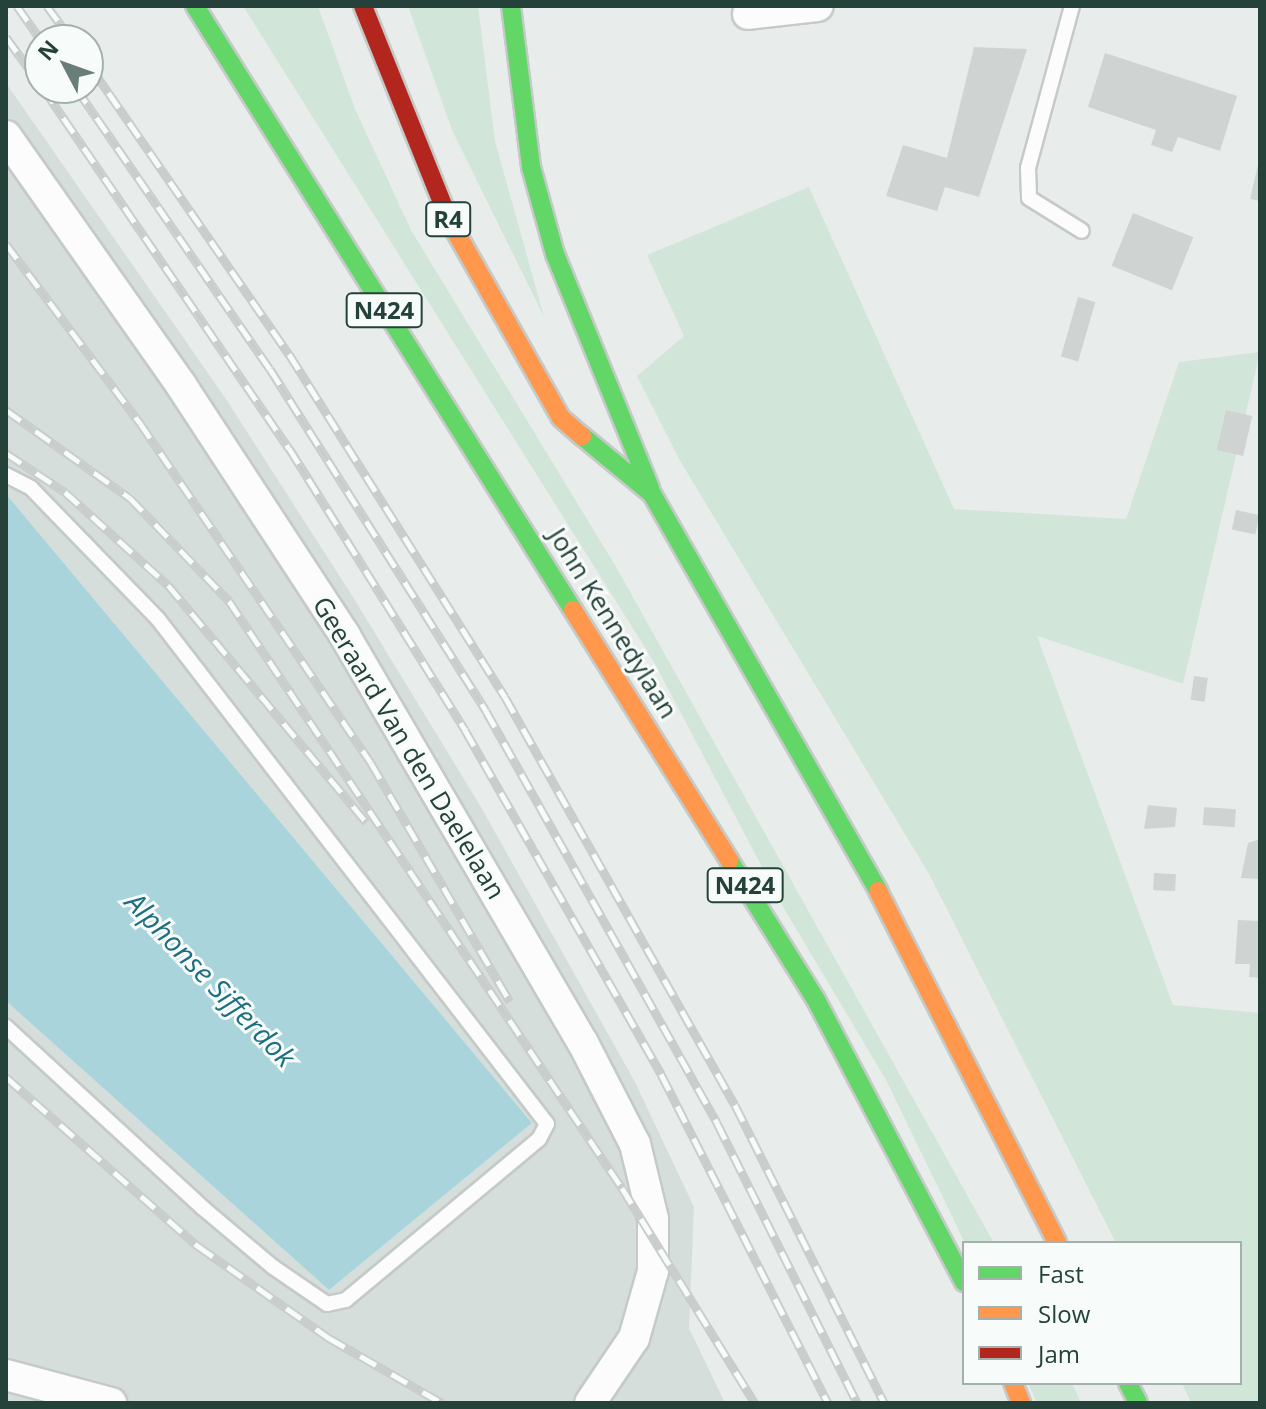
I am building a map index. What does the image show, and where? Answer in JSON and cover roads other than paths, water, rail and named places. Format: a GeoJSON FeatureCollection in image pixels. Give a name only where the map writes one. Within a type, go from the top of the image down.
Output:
{"type":"FeatureCollection","features":[{"type":"Feature","properties":{"kind":"highway","name":"John Kennedylaan"},"geometry":{"type":"LineString","coordinates":[[195,6],[815,998],[962,1278]]}},
{"type":"Feature","properties":{"kind":"highway","name":"R4"},"geometry":{"type":"LineString","coordinates":[[363,6],[456,237],[561,418],[652,494]]}},
{"type":"Feature","properties":{"kind":"highway"},"geometry":{"type":"LineString","coordinates":[[511,6],[531,167],[555,254],[652,494],[855,846],[1056,1241]]}},
{"type":"Feature","properties":{"kind":"highway"},"geometry":{"type":"LineString","coordinates":[[1129,1385],[1138,1403]]}},
{"type":"Feature","properties":{"kind":"street"},"geometry":{"type":"LineString","coordinates":[[748,14],[818,6]]}},
{"type":"Feature","properties":{"kind":"street","name":"Geeraard Van den Daelelaan"},"geometry":{"type":"LineString","coordinates":[[6,136],[181,385],[345,636],[583,1043],[635,1144],[653,1219],[653,1271],[634,1338],[590,1403]]}},
{"type":"Feature","properties":{"kind":"street"},"geometry":{"type":"LineString","coordinates":[[6,1375],[111,1403]]}},
{"type":"Feature","properties":{"kind":"lane"},"geometry":{"type":"LineString","coordinates":[[1072,6],[1028,168],[1029,198],[1082,231]]}},
{"type":"Feature","properties":{"kind":"lane"},"geometry":{"type":"LineString","coordinates":[[6,475],[31,488],[158,619],[547,1124],[539,1139],[359,1290],[327,1304],[273,1267],[203,1208],[6,1027]]}},
{"type":"Feature","properties":{"kind":"water","name":"Alphonse Sifferdok"},"geometry":{"type":"Polygon","coordinates":[[[6,494],[532,1123],[329,1290],[6,1001],[6,494]]]}},
{"type":"Feature","properties":{"kind":"railway"},"geometry":{"type":"LineString","coordinates":[[17,6],[30,24]]}},
{"type":"Feature","properties":{"kind":"railway"},"geometry":{"type":"LineString","coordinates":[[47,6],[60,24]]}},
{"type":"Feature","properties":{"kind":"railway"},"geometry":{"type":"LineString","coordinates":[[6,37],[24,62]]}},
{"type":"Feature","properties":{"kind":"railway"},"geometry":{"type":"LineString","coordinates":[[104,86],[289,354],[505,697],[735,1105],[884,1403]]}},
{"type":"Feature","properties":{"kind":"railway"},"geometry":{"type":"LineString","coordinates":[[54,104],[289,448],[465,730],[661,1074],[828,1403]]}},
{"type":"Feature","properties":{"kind":"railway"},"geometry":{"type":"LineString","coordinates":[[87,104],[270,369],[486,711],[717,1123],[857,1403]]}},
{"type":"Feature","properties":{"kind":"railway"},"geometry":{"type":"LineString","coordinates":[[6,244],[140,423],[371,763],[510,1002]]}},
{"type":"Feature","properties":{"kind":"railway"},"geometry":{"type":"LineString","coordinates":[[6,410],[130,498],[229,601],[622,1188],[755,1403]]}},
{"type":"Feature","properties":{"kind":"railway"},"geometry":{"type":"LineString","coordinates":[[6,453],[65,492],[168,585],[366,822]]}},
{"type":"Feature","properties":{"kind":"railway"},"geometry":{"type":"LineString","coordinates":[[6,1077],[198,1246],[329,1338],[442,1403]]}}]}
